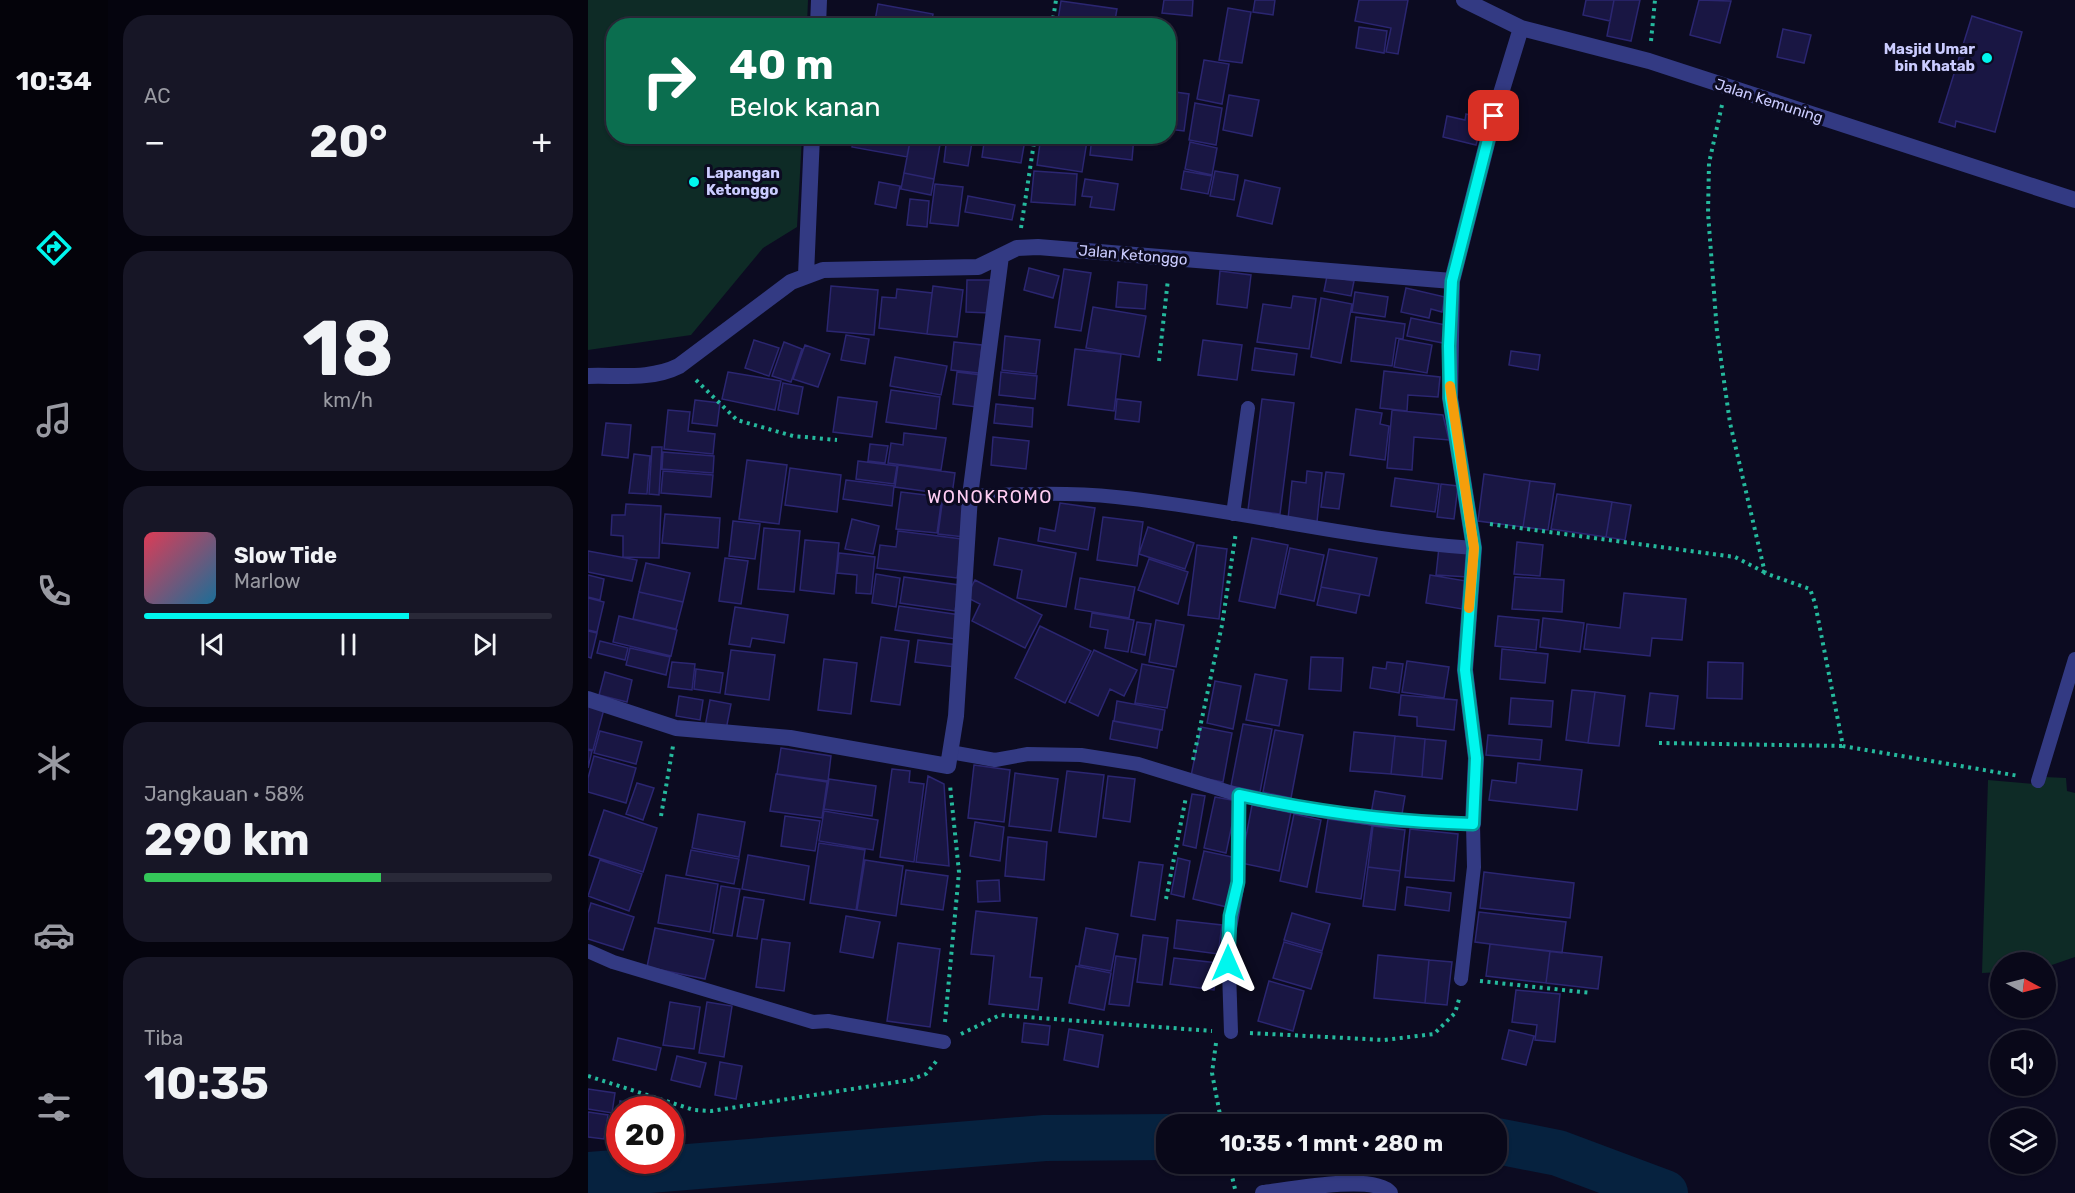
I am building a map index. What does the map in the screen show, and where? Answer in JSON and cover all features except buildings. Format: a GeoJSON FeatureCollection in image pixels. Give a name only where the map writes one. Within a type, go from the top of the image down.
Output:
{"type":"FeatureCollection","features":[{"type":"Feature","properties":{"kind":"street"},"geometry":{"type":"LineString","coordinates":[[818,18],[819,0]]}},
{"type":"Feature","properties":{"kind":"street","name":"Jalan Kemuning"},"geometry":{"type":"LineString","coordinates":[[1464,0],[1521,28],[1649,61],[2075,200]]}},
{"type":"Feature","properties":{"kind":"street"},"geometry":{"type":"LineString","coordinates":[[1473,824],[1476,758],[1465,670],[1474,548],[1450,398],[1452,281],[1494,116],[1521,28]]}},
{"type":"Feature","properties":{"kind":"street"},"geometry":{"type":"LineString","coordinates":[[806,275],[812,144]]}},
{"type":"Feature","properties":{"kind":"street","name":"Jalan Ketonggo"},"geometry":{"type":"LineString","coordinates":[[588,376],[651,375],[679,366],[777,292],[806,275],[831,270],[978,267],[1017,248],[1038,247],[1171,257],[1452,281]]}},
{"type":"Feature","properties":{"kind":"street"},"geometry":{"type":"LineString","coordinates":[[588,699],[676,728],[790,738],[949,759],[956,716],[970,496],[1001,256]]}},
{"type":"Feature","properties":{"kind":"street"},"geometry":{"type":"LineString","coordinates":[[1263,1193],[1349,1183],[1380,1186],[1390,1193]]}},
{"type":"Feature","properties":{"kind":"lane"},"geometry":{"type":"LineString","coordinates":[[1236,514],[1248,408]]}},
{"type":"Feature","properties":{"kind":"lane"},"geometry":{"type":"LineString","coordinates":[[970,496],[1018,494],[1114,496],[1409,543],[1474,548]]}},
{"type":"Feature","properties":{"kind":"lane"},"geometry":{"type":"LineString","coordinates":[[2038,782],[2075,659]]}},
{"type":"Feature","properties":{"kind":"lane"},"geometry":{"type":"LineString","coordinates":[[949,759],[995,760],[1028,754],[1082,755],[1138,764],[1239,795],[1289,806],[1381,820],[1473,824],[1474,867],[1461,980]]}},
{"type":"Feature","properties":{"kind":"lane"},"geometry":{"type":"LineString","coordinates":[[1224,1032],[1228,940],[1238,882],[1239,795]]}},
{"type":"Feature","properties":{"kind":"lane"},"geometry":{"type":"LineString","coordinates":[[588,951],[613,962],[813,1022],[828,1022],[944,1042]]}},
{"type":"Feature","properties":{"kind":"path"},"geometry":{"type":"LineString","coordinates":[[1053,18],[1056,0]]}},
{"type":"Feature","properties":{"kind":"path"},"geometry":{"type":"LineString","coordinates":[[1649,61],[1655,0]]}},
{"type":"Feature","properties":{"kind":"path"},"geometry":{"type":"LineString","coordinates":[[1726,87],[1709,164],[1708,213],[1717,332],[1730,423],[1765,573]]}},
{"type":"Feature","properties":{"kind":"path"},"geometry":{"type":"LineString","coordinates":[[1017,248],[1034,144]]}},
{"type":"Feature","properties":{"kind":"path"},"geometry":{"type":"LineString","coordinates":[[1159,361],[1171,257]]}},
{"type":"Feature","properties":{"kind":"path"},"geometry":{"type":"LineString","coordinates":[[679,366],[717,398],[725,410],[737,420],[793,436],[837,440]]}},
{"type":"Feature","properties":{"kind":"path"},"geometry":{"type":"LineString","coordinates":[[1166,899],[1222,626],[1236,514]]}},
{"type":"Feature","properties":{"kind":"path"},"geometry":{"type":"LineString","coordinates":[[1471,522],[1735,556],[1765,573],[1810,589],[1815,603],[1843,746]]}},
{"type":"Feature","properties":{"kind":"path"},"geometry":{"type":"LineString","coordinates":[[661,816],[676,728]]}},
{"type":"Feature","properties":{"kind":"path"},"geometry":{"type":"LineString","coordinates":[[1659,743],[1843,746],[2017,775],[2038,782]]}},
{"type":"Feature","properties":{"kind":"path"},"geometry":{"type":"LineString","coordinates":[[944,1042],[950,940],[959,872],[949,759]]}},
{"type":"Feature","properties":{"kind":"path"},"geometry":{"type":"LineString","coordinates":[[1461,980],[1591,993]]}},
{"type":"Feature","properties":{"kind":"path"},"geometry":{"type":"LineString","coordinates":[[1220,1114],[1212,1073],[1224,1032]]}},
{"type":"Feature","properties":{"kind":"path"},"geometry":{"type":"LineString","coordinates":[[588,1076],[694,1110],[711,1111],[910,1080],[926,1074],[940,1056]]}},
{"type":"Feature","properties":{"kind":"path"},"geometry":{"type":"LineString","coordinates":[[1231,1174],[1236,1193]]}},
{"type":"Feature","properties":{"kind":"green space","name":"Lapangan Ketonggo"},"geometry":{"type":"Polygon","coordinates":[[[588,0],[808,0],[807,18],[606,18],[606,144],[802,144],[797,227],[763,248],[691,335],[588,350],[588,0]]]}},
{"type":"Feature","properties":{"kind":"green space"},"geometry":{"type":"Polygon","coordinates":[[[2045,777],[2066,778],[2067,791],[2075,793],[2075,957],[2056,964],[2056,952],[1990,952],[1990,973],[1982,973],[1988,780],[2044,785],[2045,777]]]}},
{"type":"Feature","properties":{"kind":"waterway"},"geometry":{"type":"LineString","coordinates":[[588,1175],[1045,1138],[1156,1137]]}},
{"type":"Feature","properties":{"kind":"waterway"},"geometry":{"type":"LineString","coordinates":[[1507,1143],[1558,1153],[1665,1193]]}},
{"type":"Feature","properties":{"kind":"slow traffic"},"geometry":{"type":"LineString","coordinates":[[1450,386],[1474,548],[1469,608]]}},
{"type":"Feature","properties":{"kind":"place","name":"Masjid Umar bin Khatab"},"geometry":{"type":"Point","coordinates":[1987,58]}},
{"type":"Feature","properties":{"kind":"place","name":"Lapangan Ketonggo"},"geometry":{"type":"Point","coordinates":[694,182]}},
{"type":"Feature","properties":{"kind":"district","name":"WONOKROMO"},"geometry":{"type":"Point","coordinates":[990,497]}},
{"type":"Feature","properties":{"kind":"route"},"geometry":{"type":"LineString","coordinates":[[1228,963],[1230,916],[1238,882],[1239,795],[1289,806],[1381,820],[1473,824],[1476,758],[1465,670],[1474,548],[1450,398],[1449,346],[1452,281],[1494,116]]}}]}
